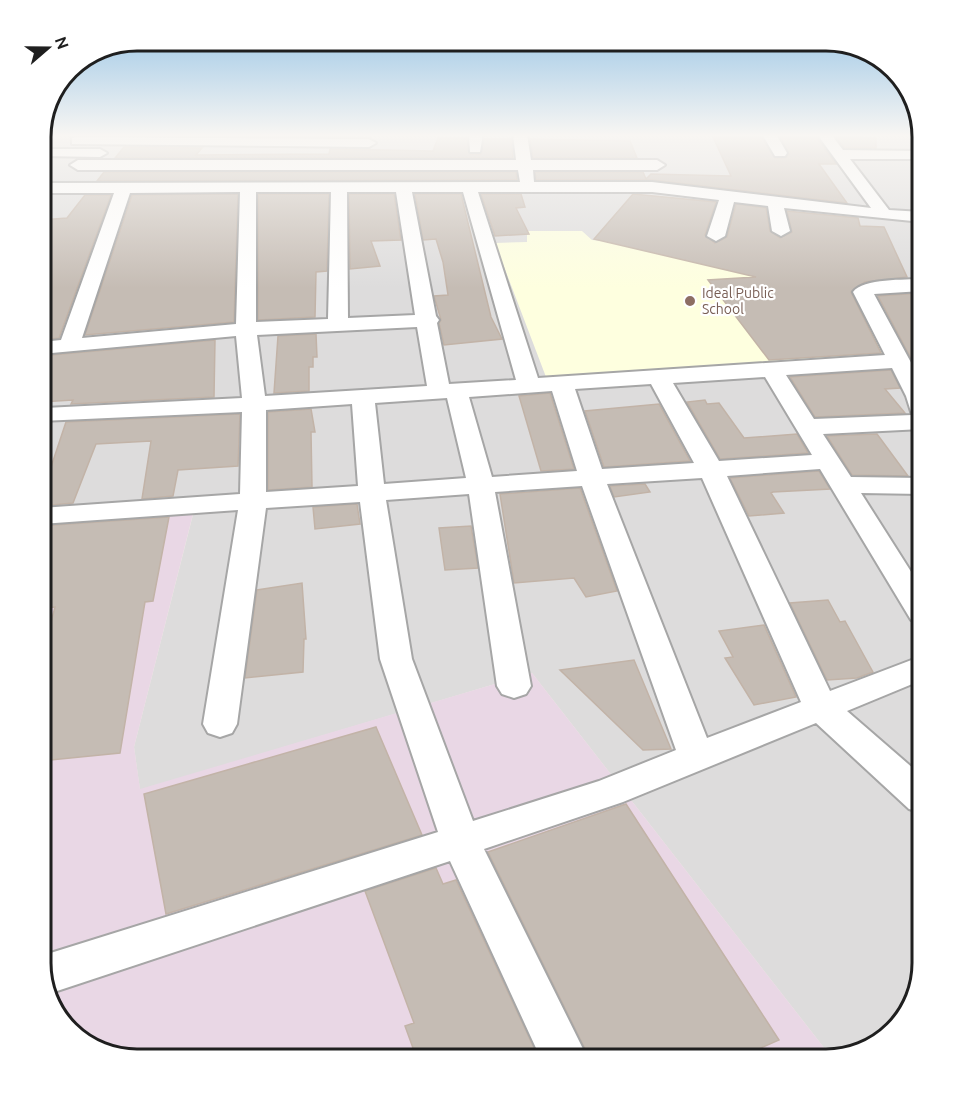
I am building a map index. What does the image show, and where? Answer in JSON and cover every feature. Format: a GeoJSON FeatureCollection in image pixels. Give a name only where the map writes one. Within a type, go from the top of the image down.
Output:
{"type":"FeatureCollection","features":[{"type":"Feature","properties":{"kind":"street"},"geometry":{"type":"LineString","coordinates":[[338,325],[350,185]]}},
{"type":"Feature","properties":{"kind":"street"},"geometry":{"type":"LineString","coordinates":[[862,185],[884,215]]}},
{"type":"Feature","properties":{"kind":"street"},"geometry":{"type":"LineString","coordinates":[[469,187],[529,385]]}},
{"type":"Feature","properties":{"kind":"street"},"geometry":{"type":"LineString","coordinates":[[51,188],[652,187],[912,216]]}},
{"type":"Feature","properties":{"kind":"street"},"geometry":{"type":"LineString","coordinates":[[69,346],[124,188]]}},
{"type":"Feature","properties":{"kind":"street"},"geometry":{"type":"LineString","coordinates":[[403,188],[429,320],[448,390],[481,486],[514,686]]}},
{"type":"Feature","properties":{"kind":"street"},"geometry":{"type":"LineString","coordinates":[[220,724],[253,502],[254,404],[246,329],[248,189]]}},
{"type":"Feature","properties":{"kind":"street"},"geometry":{"type":"LineString","coordinates":[[716,236],[723,207],[729,196]]}},
{"type":"Feature","properties":{"kind":"street"},"geometry":{"type":"LineString","coordinates":[[775,202],[781,231]]}},
{"type":"Feature","properties":{"kind":"street"},"geometry":{"type":"LineString","coordinates":[[912,286],[873,288],[863,292],[912,385]]}},
{"type":"Feature","properties":{"kind":"street"},"geometry":{"type":"LineString","coordinates":[[51,347],[246,329],[429,320]]}},
{"type":"Feature","properties":{"kind":"street"},"geometry":{"type":"LineString","coordinates":[[51,415],[254,404],[899,361]]}},
{"type":"Feature","properties":{"kind":"street"},"geometry":{"type":"LineString","coordinates":[[772,370],[912,597]]}},
{"type":"Feature","properties":{"kind":"street"},"geometry":{"type":"LineString","coordinates":[[658,377],[711,470],[821,708],[912,789]]}},
{"type":"Feature","properties":{"kind":"street"},"geometry":{"type":"LineString","coordinates":[[561,383],[592,478],[697,758]]}},
{"type":"Feature","properties":{"kind":"street"},"geometry":{"type":"LineString","coordinates":[[363,395],[372,493],[396,659],[461,842],[560,1049]]}},
{"type":"Feature","properties":{"kind":"street"},"geometry":{"type":"LineString","coordinates":[[807,427],[912,422]]}},
{"type":"Feature","properties":{"kind":"street"},"geometry":{"type":"LineString","coordinates":[[51,515],[828,461]]}},
{"type":"Feature","properties":{"kind":"street"},"geometry":{"type":"LineString","coordinates":[[843,485],[912,486]]}},
{"type":"Feature","properties":{"kind":"street"},"geometry":{"type":"LineString","coordinates":[[52,972],[610,792],[912,671]]}},
{"type":"Feature","properties":{"kind":"shaded area"},"geometry":{"type":"Polygon","coordinates":[[[51,185],[912,185],[912,963],[907,991],[894,1015],[887,1024],[869,1037],[854,1044],[825,1049],[532,673],[140,790],[134,747],[197,499],[51,507],[51,185]]]}},
{"type":"Feature","properties":{"kind":"shaded area","name":"Ideal Public School"},"geometry":{"type":"Polygon","coordinates":[[[527,231],[582,231],[592,240],[837,262],[858,290],[891,347],[870,362],[546,377],[495,243],[527,242],[527,231]]]}},
{"type":"Feature","properties":{"kind":"shaded area"},"geometry":{"type":"Polygon","coordinates":[[[197,498],[134,747],[140,789],[532,673],[825,1049],[137,1049],[115,1046],[85,1031],[76,1024],[63,1006],[56,991],[51,963],[51,507],[197,498]]]}},
{"type":"Feature","properties":{"kind":"building"},"geometry":{"type":"Polygon","coordinates":[[[697,185],[834,185],[847,203],[697,185]]]}},
{"type":"Feature","properties":{"kind":"building"},"geometry":{"type":"Polygon","coordinates":[[[238,194],[234,322],[85,335],[132,195],[238,194]]]}},
{"type":"Feature","properties":{"kind":"building"},"geometry":{"type":"Polygon","coordinates":[[[258,194],[329,194],[327,271],[316,272],[315,317],[258,320],[258,194]]]}},
{"type":"Feature","properties":{"kind":"building"},"geometry":{"type":"Polygon","coordinates":[[[349,194],[394,194],[401,240],[371,241],[380,266],[350,269],[349,194]]]}},
{"type":"Feature","properties":{"kind":"building"},"geometry":{"type":"Polygon","coordinates":[[[415,194],[461,194],[491,317],[502,339],[444,345],[439,323],[441,320],[434,296],[448,295],[443,262],[436,239],[423,240],[415,194]]]}},
{"type":"Feature","properties":{"kind":"building"},"geometry":{"type":"Polygon","coordinates":[[[481,194],[521,194],[525,207],[516,208],[529,234],[495,236],[481,194]]]}},
{"type":"Feature","properties":{"kind":"building"},"geometry":{"type":"Polygon","coordinates":[[[633,194],[716,202],[705,235],[715,243],[727,237],[736,204],[766,208],[770,231],[780,238],[792,232],[787,211],[858,218],[860,226],[884,227],[907,277],[865,282],[851,292],[881,353],[769,360],[708,280],[756,277],[594,239],[633,194]]]}},
{"type":"Feature","properties":{"kind":"building"},"geometry":{"type":"Polygon","coordinates":[[[85,195],[111,195],[59,338],[51,339],[51,219],[67,218],[85,195]]]}},
{"type":"Feature","properties":{"kind":"building"},"geometry":{"type":"Polygon","coordinates":[[[912,294],[912,360],[878,296],[912,294]]]}},
{"type":"Feature","properties":{"kind":"building"},"geometry":{"type":"Polygon","coordinates":[[[316,334],[317,357],[313,357],[313,367],[309,367],[309,391],[274,393],[278,336],[316,334]]]}},
{"type":"Feature","properties":{"kind":"building"},"geometry":{"type":"Polygon","coordinates":[[[215,340],[214,397],[71,404],[73,400],[51,401],[51,355],[215,340]]]}},
{"type":"Feature","properties":{"kind":"building"},"geometry":{"type":"Polygon","coordinates":[[[891,370],[900,388],[885,389],[905,413],[815,417],[790,377],[891,370]]]}},
{"type":"Feature","properties":{"kind":"building"},"geometry":{"type":"Polygon","coordinates":[[[550,393],[574,469],[541,471],[519,396],[550,393]]]}},
{"type":"Feature","properties":{"kind":"building"},"geometry":{"type":"Polygon","coordinates":[[[705,400],[707,404],[719,403],[744,438],[797,434],[808,453],[720,459],[687,402],[705,400]]]}},
{"type":"Feature","properties":{"kind":"building"},"geometry":{"type":"Polygon","coordinates":[[[659,404],[690,461],[604,467],[585,411],[659,404]]]}},
{"type":"Feature","properties":{"kind":"building"},"geometry":{"type":"Polygon","coordinates":[[[311,409],[315,432],[311,432],[312,487],[268,490],[268,412],[311,409]]]}},
{"type":"Feature","properties":{"kind":"building"},"geometry":{"type":"Polygon","coordinates":[[[240,414],[238,466],[178,470],[173,496],[142,499],[151,441],[96,444],[73,503],[51,505],[51,467],[66,422],[240,414]]]}},
{"type":"Feature","properties":{"kind":"building"},"geometry":{"type":"Polygon","coordinates":[[[877,434],[908,476],[852,475],[827,436],[877,434]]]}},
{"type":"Feature","properties":{"kind":"building"},"geometry":{"type":"Polygon","coordinates":[[[819,471],[830,489],[773,492],[771,493],[784,513],[749,516],[730,478],[819,471]]]}},
{"type":"Feature","properties":{"kind":"building"},"geometry":{"type":"Polygon","coordinates":[[[645,484],[650,492],[614,497],[610,486],[645,484]]]}},
{"type":"Feature","properties":{"kind":"building"},"geometry":{"type":"Polygon","coordinates":[[[580,488],[617,591],[586,597],[574,578],[514,583],[500,494],[580,488]]]}},
{"type":"Feature","properties":{"kind":"building"},"geometry":{"type":"Polygon","coordinates":[[[357,504],[360,524],[315,529],[313,507],[357,504]]]}},
{"type":"Feature","properties":{"kind":"building"},"geometry":{"type":"Polygon","coordinates":[[[169,517],[153,601],[145,602],[120,753],[51,760],[51,622],[55,607],[51,607],[51,525],[169,517]]]}},
{"type":"Feature","properties":{"kind":"building"},"geometry":{"type":"Polygon","coordinates":[[[471,526],[478,568],[445,570],[439,528],[471,526]]]}},
{"type":"Feature","properties":{"kind":"building"},"geometry":{"type":"Polygon","coordinates":[[[302,583],[306,639],[304,639],[303,672],[245,678],[257,590],[302,583]]]}},
{"type":"Feature","properties":{"kind":"building"},"geometry":{"type":"Polygon","coordinates":[[[828,600],[840,622],[845,621],[873,672],[857,678],[827,680],[790,603],[828,600]]]}},
{"type":"Feature","properties":{"kind":"building"},"geometry":{"type":"Polygon","coordinates":[[[764,625],[796,697],[754,705],[725,658],[733,657],[719,631],[764,625]]]}},
{"type":"Feature","properties":{"kind":"building"},"geometry":{"type":"Polygon","coordinates":[[[634,660],[671,749],[643,750],[560,670],[634,660]]]}},
{"type":"Feature","properties":{"kind":"building"},"geometry":{"type":"Polygon","coordinates":[[[376,727],[422,835],[166,914],[144,794],[376,727]]]}},
{"type":"Feature","properties":{"kind":"building"},"geometry":{"type":"Polygon","coordinates":[[[626,804],[779,1040],[759,1049],[585,1049],[488,852],[626,804]]]}},
{"type":"Feature","properties":{"kind":"building"},"geometry":{"type":"Polygon","coordinates":[[[436,868],[443,884],[456,880],[534,1049],[413,1049],[405,1026],[414,1023],[365,891],[436,868]]]}},
{"type":"Feature","properties":{"kind":"place","name":"Ideal Public School"},"geometry":{"type":"Point","coordinates":[690,301]}}]}
